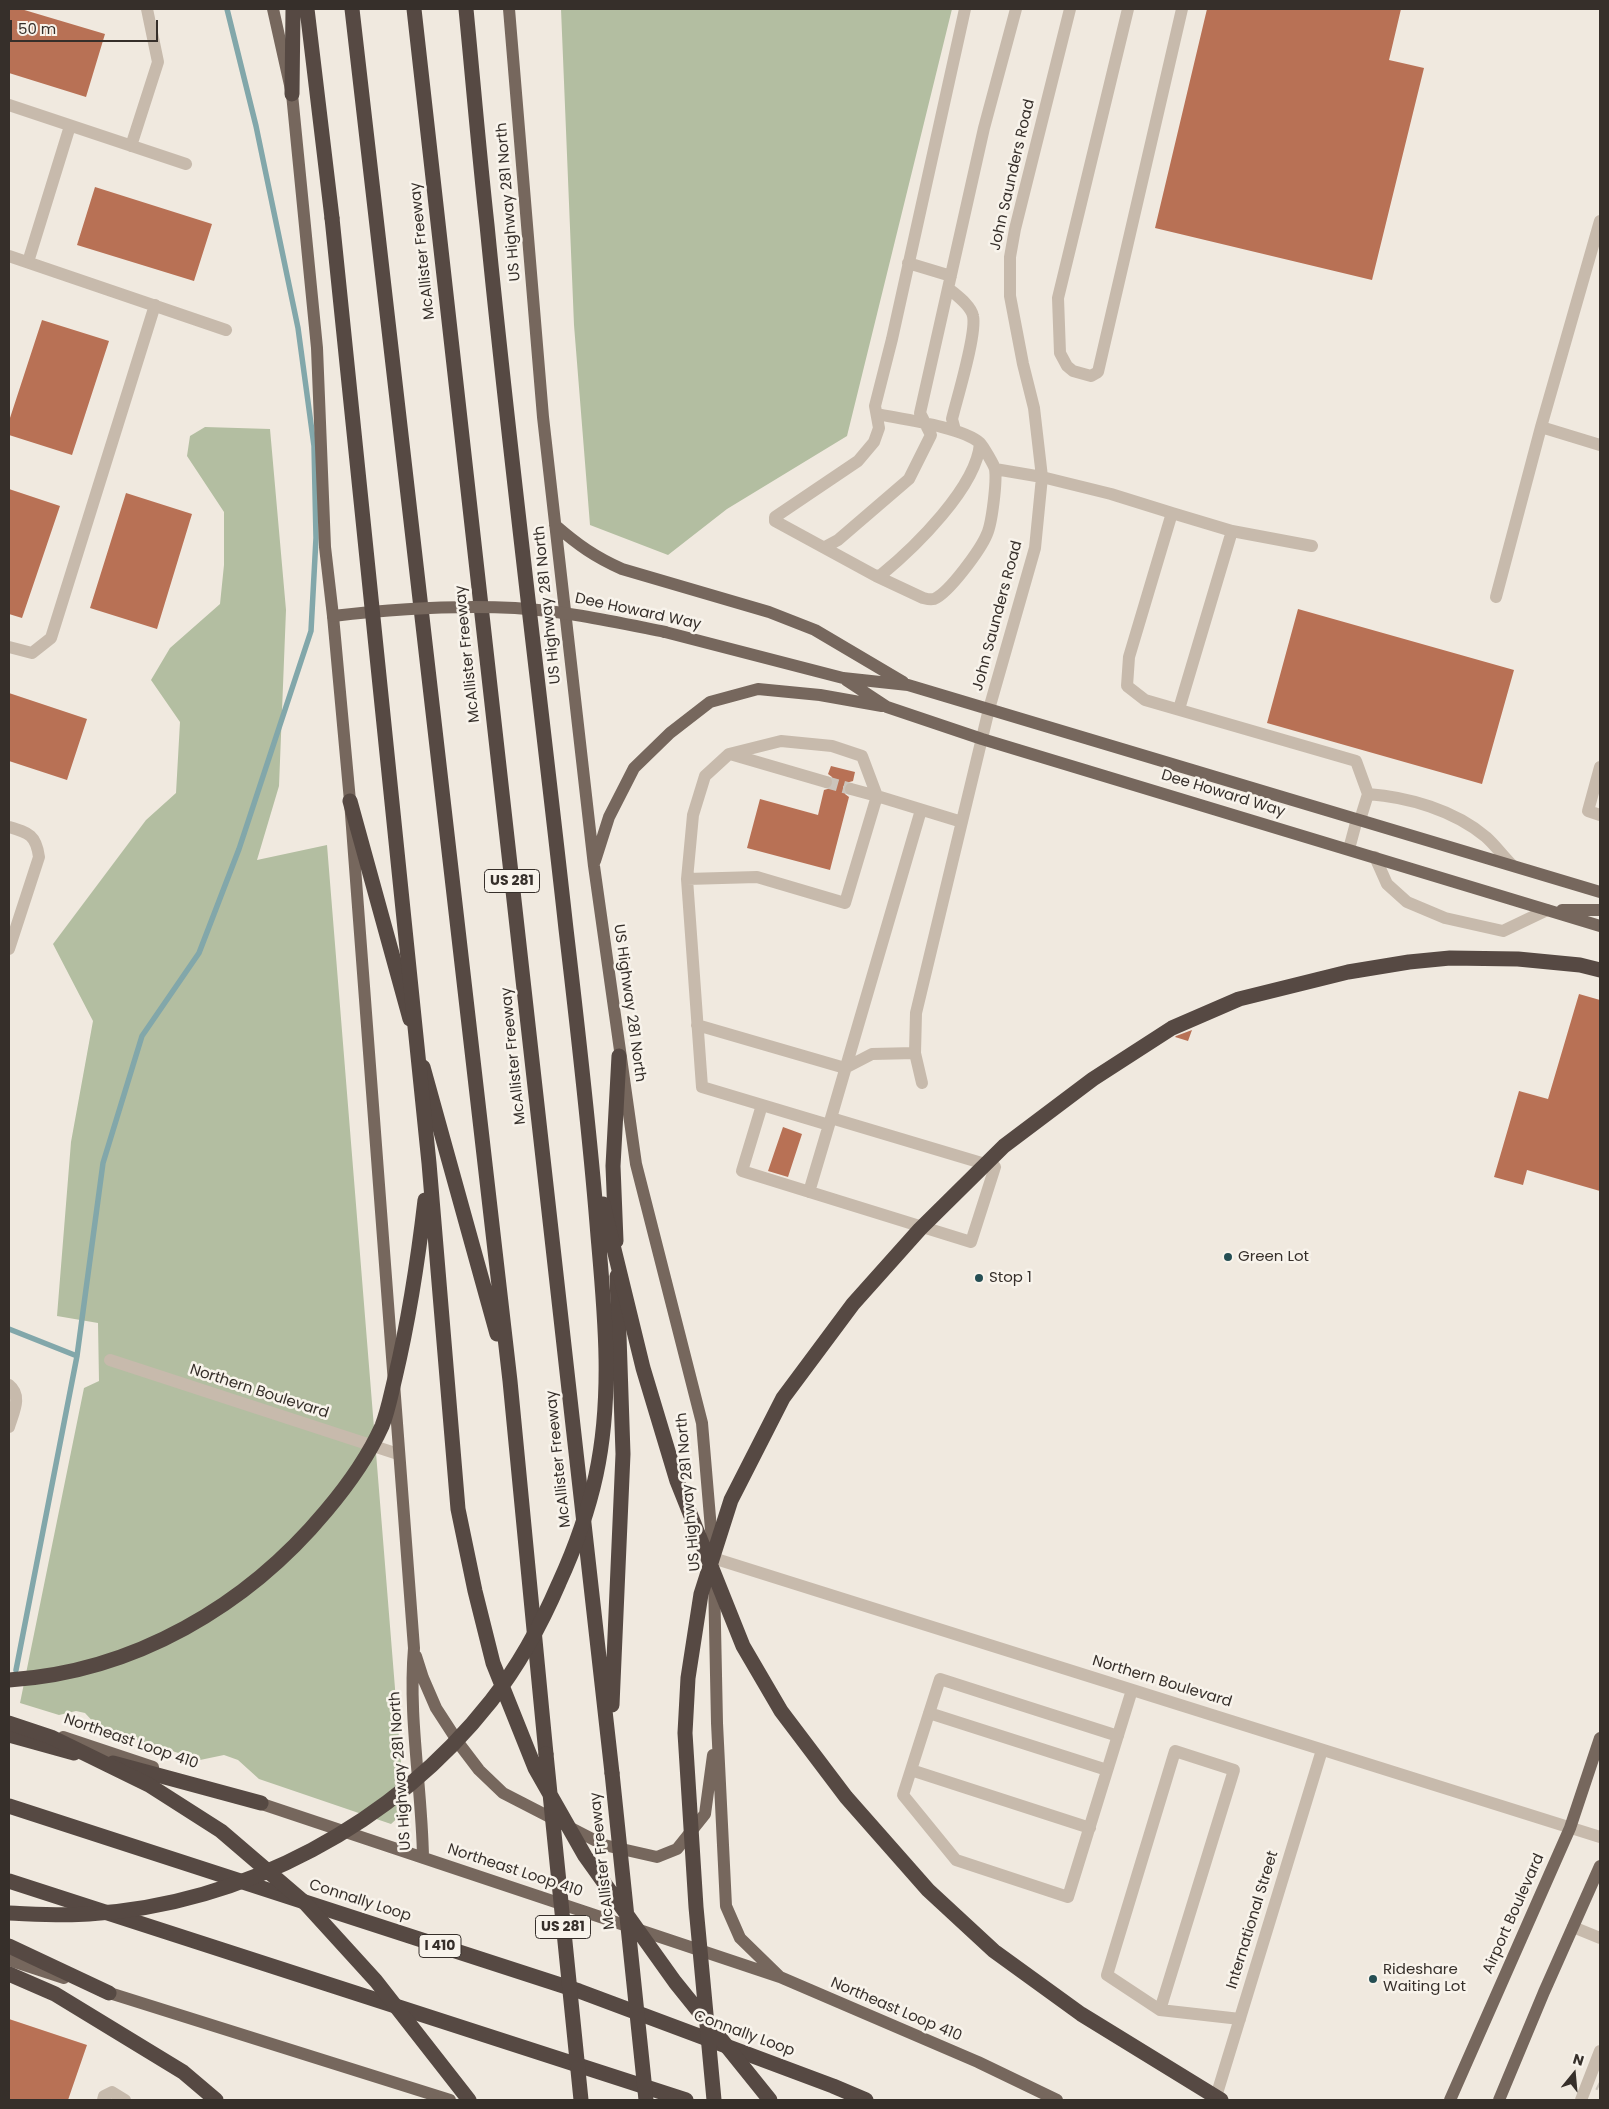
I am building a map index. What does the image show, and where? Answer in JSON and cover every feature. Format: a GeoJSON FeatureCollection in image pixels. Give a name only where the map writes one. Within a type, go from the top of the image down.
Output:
{"type":"FeatureCollection","features":[{"type":"Feature","properties":{"kind":"highway"},"geometry":{"type":"LineString","coordinates":[[292,94],[293,9]]}},
{"type":"Feature","properties":{"kind":"highway"},"geometry":{"type":"LineString","coordinates":[[307,9],[333,228],[428,1163],[458,1509],[474,1591],[493,1663],[536,1768],[585,1856],[675,1982],[770,2100]]}},
{"type":"Feature","properties":{"kind":"highway","name":"US 281"},"geometry":{"type":"LineString","coordinates":[[352,9],[510,1381],[581,2100]]}},
{"type":"Feature","properties":{"kind":"highway","name":"McAllister Freeway"},"geometry":{"type":"LineString","coordinates":[[414,9],[612,1773],[646,2100]]}},
{"type":"Feature","properties":{"kind":"highway"},"geometry":{"type":"LineString","coordinates":[[9,1913],[87,1914],[119,1911],[185,1898],[257,1875],[353,1828],[384,1806],[437,1760],[490,1702],[514,1670],[547,1611],[576,1544],[595,1480],[604,1418],[607,1354],[592,1157],[487,226],[466,9]]}},
{"type":"Feature","properties":{"kind":"highway"},"geometry":{"type":"LineString","coordinates":[[350,801],[510,1381]]}},
{"type":"Feature","properties":{"kind":"highway"},"geometry":{"type":"LineString","coordinates":[[714,2100],[696,1907],[685,1733],[688,1678],[701,1594],[731,1500],[783,1398],[853,1304],[920,1229],[1004,1146],[1093,1079],[1172,1028],[1239,999],[1348,972],[1409,962],[1450,958],[1518,959],[1580,965],[1600,970]]}},
{"type":"Feature","properties":{"kind":"highway"},"geometry":{"type":"LineString","coordinates":[[609,1754],[623,1454],[613,1166],[619,1056]]}},
{"type":"Feature","properties":{"kind":"highway"},"geometry":{"type":"LineString","coordinates":[[592,1157],[643,1368],[677,1481],[743,1646],[781,1711],[846,1797],[928,1890],[994,1951],[1081,2014],[1221,2100]]}},
{"type":"Feature","properties":{"kind":"highway"},"geometry":{"type":"LineString","coordinates":[[9,1680],[56,1675],[89,1666],[148,1646],[189,1627],[251,1587],[309,1532],[341,1493],[367,1456],[383,1424],[403,1344],[418,1261],[428,1163]]}},
{"type":"Feature","properties":{"kind":"highway"},"geometry":{"type":"LineString","coordinates":[[9,1723],[51,1738],[149,1785],[221,1831],[305,1903],[376,1981],[468,2100]]}},
{"type":"Feature","properties":{"kind":"highway"},"geometry":{"type":"LineString","coordinates":[[9,1735],[261,1803]]}},
{"type":"Feature","properties":{"kind":"highway","name":"Connally Loop"},"geometry":{"type":"LineString","coordinates":[[9,1806],[579,1991],[866,2100]]}},
{"type":"Feature","properties":{"kind":"highway"},"geometry":{"type":"LineString","coordinates":[[9,1881],[686,2100]]}},
{"type":"Feature","properties":{"kind":"highway"},"geometry":{"type":"LineString","coordinates":[[9,1946],[109,1993]]}},
{"type":"Feature","properties":{"kind":"highway"},"geometry":{"type":"LineString","coordinates":[[9,1974],[64,1999],[183,2072],[216,2100]]}},
{"type":"Feature","properties":{"kind":"main road","name":"US Highway 281 North"},"geometry":{"type":"LineString","coordinates":[[273,9],[292,94],[317,348],[324,547],[333,616],[350,801],[414,1648],[412,1679],[423,1858]]}},
{"type":"Feature","properties":{"kind":"main road","name":"US Highway 281 North"},"geometry":{"type":"LineString","coordinates":[[509,9],[542,408],[594,866],[619,1056],[636,1164],[702,1423],[713,1558],[717,1723],[726,1906],[740,1938],[780,1977]]}},
{"type":"Feature","properties":{"kind":"main road"},"geometry":{"type":"LineString","coordinates":[[556,525],[581,548],[602,561],[622,569],[769,612],[815,630],[908,685]]}},
{"type":"Feature","properties":{"kind":"main road","name":"Dee Howard Way"},"geometry":{"type":"LineString","coordinates":[[333,616],[436,608],[515,608],[577,615],[665,632],[843,678],[908,685],[1600,892]]}},
{"type":"Feature","properties":{"kind":"main road","name":"Dee Howard Way"},"geometry":{"type":"LineString","coordinates":[[843,678],[887,706],[982,739],[1600,926]]}},
{"type":"Feature","properties":{"kind":"main road"},"geometry":{"type":"LineString","coordinates":[[594,866],[609,817],[634,768],[670,733],[710,702],[758,689],[820,695],[887,706]]}},
{"type":"Feature","properties":{"kind":"main road"},"geometry":{"type":"LineString","coordinates":[[1548,910],[1600,910]]}},
{"type":"Feature","properties":{"kind":"main road"},"geometry":{"type":"LineString","coordinates":[[414,1648],[423,1678],[436,1708],[479,1770],[503,1793],[604,1845],[657,1856],[677,1848],[705,1814],[717,1723]]}},
{"type":"Feature","properties":{"kind":"main road","name":"Northeast Loop 410"},"geometry":{"type":"LineString","coordinates":[[9,1719],[780,1977],[978,2062],[1057,2100]]}},
{"type":"Feature","properties":{"kind":"main road","name":"Airport Boulevard"},"geometry":{"type":"LineString","coordinates":[[1450,2100],[1570,1828],[1600,1738]]}},
{"type":"Feature","properties":{"kind":"main road"},"geometry":{"type":"LineString","coordinates":[[1499,2100],[1600,1866]]}},
{"type":"Feature","properties":{"kind":"main road"},"geometry":{"type":"LineString","coordinates":[[9,1960],[450,2100]]}},
{"type":"Feature","properties":{"kind":"street"},"geometry":{"type":"LineString","coordinates":[[131,146],[158,62],[147,9]]}},
{"type":"Feature","properties":{"kind":"street"},"geometry":{"type":"LineString","coordinates":[[876,414],[954,430],[980,443],[995,469],[993,506],[988,533],[957,579],[936,598],[931,600],[876,576],[775,521],[775,517],[858,461],[874,442],[880,428],[876,414],[875,406],[966,9]]}},
{"type":"Feature","properties":{"kind":"street"},"geometry":{"type":"LineString","coordinates":[[825,547],[838,540],[909,479],[931,435],[920,413],[984,128],[1016,9]]}},
{"type":"Feature","properties":{"kind":"street","name":"John Saunders Road"},"geometry":{"type":"LineString","coordinates":[[922,1083],[916,1052],[916,1014],[989,709],[1035,548],[1042,477],[1034,408],[1023,364],[1010,296],[1010,257],[1015,228],[1070,9]]}},
{"type":"Feature","properties":{"kind":"street"},"geometry":{"type":"LineString","coordinates":[[1128,9],[1058,298],[1060,353],[1067,366],[1073,371],[1091,376],[1098,372],[1182,9]]}},
{"type":"Feature","properties":{"kind":"street"},"geometry":{"type":"LineString","coordinates":[[9,105],[186,164]]}},
{"type":"Feature","properties":{"kind":"street"},"geometry":{"type":"LineString","coordinates":[[28,262],[70,126]]}},
{"type":"Feature","properties":{"kind":"street"},"geometry":{"type":"LineString","coordinates":[[1496,597],[1541,427],[1598,238],[1600,221]]}},
{"type":"Feature","properties":{"kind":"street"},"geometry":{"type":"LineString","coordinates":[[9,256],[226,330]]}},
{"type":"Feature","properties":{"kind":"street"},"geometry":{"type":"LineString","coordinates":[[908,263],[949,282],[974,316],[971,343],[952,418],[954,430]]}},
{"type":"Feature","properties":{"kind":"street"},"geometry":{"type":"LineString","coordinates":[[9,647],[32,653],[51,638],[155,305]]}},
{"type":"Feature","properties":{"kind":"street"},"geometry":{"type":"LineString","coordinates":[[1541,427],[1600,445]]}},
{"type":"Feature","properties":{"kind":"street"},"geometry":{"type":"LineString","coordinates":[[876,576],[881,575],[888,569],[938,520],[962,488],[979,452],[980,443]]}},
{"type":"Feature","properties":{"kind":"street"},"geometry":{"type":"LineString","coordinates":[[995,469],[1042,477],[1111,494],[1232,530],[1312,546]]}},
{"type":"Feature","properties":{"kind":"street"},"geometry":{"type":"LineString","coordinates":[[1172,512],[1129,657],[1127,686],[1145,700],[1356,760],[1368,794],[1349,849]]}},
{"type":"Feature","properties":{"kind":"street"},"geometry":{"type":"LineString","coordinates":[[1179,710],[1232,530]]}},
{"type":"Feature","properties":{"kind":"street"},"geometry":{"type":"LineString","coordinates":[[687,879],[757,877],[845,903],[877,796],[862,756],[832,746],[780,741],[729,754],[706,776],[693,815],[687,879],[702,1086],[995,1167],[971,1242],[742,1171],[762,1104]]}},
{"type":"Feature","properties":{"kind":"street"},"geometry":{"type":"LineString","coordinates":[[729,754],[826,782]]}},
{"type":"Feature","properties":{"kind":"street"},"geometry":{"type":"LineString","coordinates":[[1600,767],[1588,811],[1600,815]]}},
{"type":"Feature","properties":{"kind":"street"},"geometry":{"type":"LineString","coordinates":[[851,789],[962,822]]}},
{"type":"Feature","properties":{"kind":"street"},"geometry":{"type":"LineString","coordinates":[[1368,794],[1393,796],[1453,815],[1486,837],[1512,865]]}},
{"type":"Feature","properties":{"kind":"street"},"geometry":{"type":"LineString","coordinates":[[808,1192],[921,810]]}},
{"type":"Feature","properties":{"kind":"street"},"geometry":{"type":"LineString","coordinates":[[9,827],[28,833],[37,843],[38,857],[9,950]]}},
{"type":"Feature","properties":{"kind":"street"},"geometry":{"type":"LineString","coordinates":[[1375,857],[1387,884],[1407,902],[1445,918],[1504,931],[1548,910]]}},
{"type":"Feature","properties":{"kind":"street"},"geometry":{"type":"LineString","coordinates":[[698,1024],[845,1068],[872,1054],[916,1052]]}},
{"type":"Feature","properties":{"kind":"street","name":"Northern Boulevard"},"geometry":{"type":"LineString","coordinates":[[110,1360],[398,1454]]}},
{"type":"Feature","properties":{"kind":"street"},"geometry":{"type":"LineString","coordinates":[[9,1385],[15,1390],[18,1398],[9,1427]]}},
{"type":"Feature","properties":{"kind":"street","name":"Northern Boulevard"},"geometry":{"type":"LineString","coordinates":[[713,1558],[1600,1837]]}},
{"type":"Feature","properties":{"kind":"street"},"geometry":{"type":"LineString","coordinates":[[1118,1736],[940,1679],[903,1795],[956,1860],[1068,1897],[1090,1828],[1107,1770],[1118,1736],[1132,1690]]}},
{"type":"Feature","properties":{"kind":"street"},"geometry":{"type":"LineString","coordinates":[[929,1713],[1107,1770]]}},
{"type":"Feature","properties":{"kind":"street","name":"International Street"},"geometry":{"type":"LineString","coordinates":[[1216,2100],[1322,1750]]}},
{"type":"Feature","properties":{"kind":"street"},"geometry":{"type":"LineString","coordinates":[[1160,2010],[1234,1770],[1175,1751],[1107,1975],[1160,2010],[1240,2019]]}},
{"type":"Feature","properties":{"kind":"street"},"geometry":{"type":"LineString","coordinates":[[911,1770],[1090,1828]]}},
{"type":"Feature","properties":{"kind":"street"},"geometry":{"type":"LineString","coordinates":[[1573,1927],[1600,1938]]}},
{"type":"Feature","properties":{"kind":"street"},"geometry":{"type":"LineString","coordinates":[[1581,2100],[1594,2082],[1600,2055]]}},
{"type":"Feature","properties":{"kind":"street"},"geometry":{"type":"LineString","coordinates":[[103,2100],[104,2096],[112,2092],[125,2100]]}},
{"type":"Feature","properties":{"kind":"green space"},"geometry":{"type":"Polygon","coordinates":[[[561,9],[952,9],[847,436],[727,509],[668,555],[590,525],[574,325],[561,9]]]}},
{"type":"Feature","properties":{"kind":"green space"},"geometry":{"type":"Polygon","coordinates":[[[205,427],[270,429],[286,610],[279,786],[257,860],[327,845],[404,1800],[402,1814],[391,1824],[259,1779],[238,1760],[224,1755],[200,1760],[98,1727],[85,1713],[76,1711],[59,1715],[20,1703],[84,1388],[99,1381],[98,1323],[57,1316],[71,1142],[93,1021],[53,944],[146,820],[176,793],[180,722],[151,680],[170,648],[220,604],[224,565],[224,512],[187,456],[190,436],[205,427]]]}},
{"type":"Feature","properties":{"kind":"building"},"geometry":{"type":"Polygon","coordinates":[[[9,9],[21,9],[105,34],[86,97],[9,73],[9,9]]]}},
{"type":"Feature","properties":{"kind":"building"},"geometry":{"type":"Polygon","coordinates":[[[1207,9],[1401,9],[1389,60],[1424,68],[1372,280],[1155,228],[1207,9]]]}},
{"type":"Feature","properties":{"kind":"building"},"geometry":{"type":"Polygon","coordinates":[[[95,187],[212,224],[194,281],[77,245],[95,187]]]}},
{"type":"Feature","properties":{"kind":"building"},"geometry":{"type":"Polygon","coordinates":[[[42,320],[109,341],[72,455],[9,435],[9,421],[42,320]]]}},
{"type":"Feature","properties":{"kind":"building"},"geometry":{"type":"Polygon","coordinates":[[[9,489],[60,506],[22,618],[9,614],[9,489]]]}},
{"type":"Feature","properties":{"kind":"building"},"geometry":{"type":"Polygon","coordinates":[[[126,493],[192,514],[157,629],[90,608],[126,493]]]}},
{"type":"Feature","properties":{"kind":"building"},"geometry":{"type":"Polygon","coordinates":[[[1298,609],[1514,670],[1482,784],[1267,723],[1298,609]]]}},
{"type":"Feature","properties":{"kind":"building"},"geometry":{"type":"Polygon","coordinates":[[[9,693],[87,719],[67,780],[9,761],[9,693]]]}},
{"type":"Feature","properties":{"kind":"building"},"geometry":{"type":"Polygon","coordinates":[[[831,766],[855,772],[853,781],[846,783],[843,787],[845,794],[849,797],[830,870],[747,848],[760,799],[818,815],[824,790],[831,788],[834,784],[832,777],[828,774],[831,766]]]}},
{"type":"Feature","properties":{"kind":"building"},"geometry":{"type":"Polygon","coordinates":[[[1579,994],[1600,1000],[1600,1191],[1527,1170],[1523,1185],[1494,1177],[1519,1091],[1548,1099],[1579,994]]]}},
{"type":"Feature","properties":{"kind":"building"},"geometry":{"type":"Polygon","coordinates":[[[1192,1030],[1188,1041],[1175,1037],[1176,1036],[1192,1030]]]}},
{"type":"Feature","properties":{"kind":"building"},"geometry":{"type":"Polygon","coordinates":[[[783,1127],[802,1134],[788,1177],[768,1171],[783,1127]]]}},
{"type":"Feature","properties":{"kind":"building"},"geometry":{"type":"Polygon","coordinates":[[[9,2019],[87,2045],[68,2100],[9,2100],[9,2019]]]}},
{"type":"Feature","properties":{"kind":"waterway"},"geometry":{"type":"LineString","coordinates":[[16,1670],[77,1356],[103,1163],[142,1036],[199,953],[239,849],[311,631],[316,538],[314,446],[298,328],[256,126],[227,9]]}},
{"type":"Feature","properties":{"kind":"waterway"},"geometry":{"type":"LineString","coordinates":[[9,1329],[77,1356]]}},
{"type":"Feature","properties":{"kind":"tunnel"},"geometry":{"type":"LineString","coordinates":[[826,782],[851,789]]}},
{"type":"Feature","properties":{"kind":"place","name":"Green Lot"},"geometry":{"type":"Point","coordinates":[1228,1257]}},
{"type":"Feature","properties":{"kind":"place","name":"Stop 1"},"geometry":{"type":"Point","coordinates":[979,1278]}},
{"type":"Feature","properties":{"kind":"place","name":"Rideshare Waiting Lot"},"geometry":{"type":"Point","coordinates":[1373,1979]}}]}
